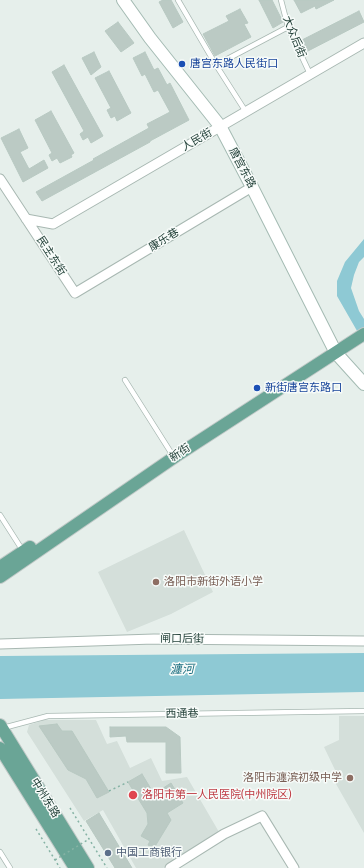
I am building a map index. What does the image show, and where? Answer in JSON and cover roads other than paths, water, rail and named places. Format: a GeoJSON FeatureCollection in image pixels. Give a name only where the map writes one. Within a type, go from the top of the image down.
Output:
{"type":"FeatureCollection","features":[{"type":"Feature","properties":{"kind":"main road","name":"新街"},"geometry":{"type":"LineString","coordinates":[[0,567],[170,451],[358,335],[364,325]]}},
{"type":"Feature","properties":{"kind":"main road","name":"新街"},"geometry":{"type":"LineString","coordinates":[[0,578],[334,349]]}},
{"type":"Feature","properties":{"kind":"main road","name":"中州东路"},"geometry":{"type":"LineString","coordinates":[[1,727],[88,868]]}},
{"type":"Feature","properties":{"kind":"main road","name":"中州东路"},"geometry":{"type":"LineString","coordinates":[[0,748],[75,868]]}},
{"type":"Feature","properties":{"kind":"street","name":"唐宫东路"},"geometry":{"type":"LineString","coordinates":[[123,0],[150,38],[220,126],[334,349],[364,384]]}},
{"type":"Feature","properties":{"kind":"street","name":"人民街"},"geometry":{"type":"LineString","coordinates":[[26,219],[53,224],[364,43]]}},
{"type":"Feature","properties":{"kind":"street","name":"民主东街"},"geometry":{"type":"LineString","coordinates":[[0,178],[75,293]]}},
{"type":"Feature","properties":{"kind":"street","name":"康乐巷"},"geometry":{"type":"LineString","coordinates":[[75,293],[252,187]]}},
{"type":"Feature","properties":{"kind":"street","name":"闸口后街"},"geometry":{"type":"LineString","coordinates":[[0,644],[154,639],[364,641]]}},
{"type":"Feature","properties":{"kind":"street"},"geometry":{"type":"LineString","coordinates":[[170,868],[224,834],[262,816],[294,868]]}},
{"type":"Feature","properties":{"kind":"lane"},"geometry":{"type":"LineString","coordinates":[[178,0],[216,65],[246,112]]}},
{"type":"Feature","properties":{"kind":"lane","name":"大众后街"},"geometry":{"type":"LineString","coordinates":[[282,0],[288,27],[310,74]]}},
{"type":"Feature","properties":{"kind":"lane"},"geometry":{"type":"LineString","coordinates":[[216,65],[288,27]]}},
{"type":"Feature","properties":{"kind":"lane"},"geometry":{"type":"LineString","coordinates":[[125,380],[170,451]]}},
{"type":"Feature","properties":{"kind":"lane"},"geometry":{"type":"LineString","coordinates":[[0,515],[23,551]]}},
{"type":"Feature","properties":{"kind":"lane","name":"西通巷"},"geometry":{"type":"LineString","coordinates":[[1,727],[48,716],[364,711]]}},
{"type":"Feature","properties":{"kind":"lane"},"geometry":{"type":"LineString","coordinates":[[0,852],[10,868]]}},
{"type":"Feature","properties":{"kind":"water"},"geometry":{"type":"Polygon","coordinates":[[[364,239],[364,257],[359,262],[351,288],[359,311],[364,319],[364,343],[337,296],[337,281],[345,262],[364,239]]]}},
{"type":"Feature","properties":{"kind":"water","name":"瀍河"},"geometry":{"type":"Polygon","coordinates":[[[364,653],[364,692],[0,699],[0,656],[364,653]]]}},
{"type":"Feature","properties":{"kind":"place","name":"唐宫东路人民街口"},"geometry":{"type":"Point","coordinates":[182,64]}},
{"type":"Feature","properties":{"kind":"place","name":"新街唐宫东路口"},"geometry":{"type":"Point","coordinates":[257,388]}},
{"type":"Feature","properties":{"kind":"place","name":"洛阳市新街外语小学"},"geometry":{"type":"Point","coordinates":[156,582]}},
{"type":"Feature","properties":{"kind":"place","name":"洛阳市瀍滨初级中学"},"geometry":{"type":"Point","coordinates":[350,778]}},
{"type":"Feature","properties":{"kind":"place","name":"洛阳市第一人民医院(中州院区)"},"geometry":{"type":"Point","coordinates":[133,795]}},
{"type":"Feature","properties":{"kind":"place","name":"中国工商银行"},"geometry":{"type":"Point","coordinates":[108,853]}}]}
